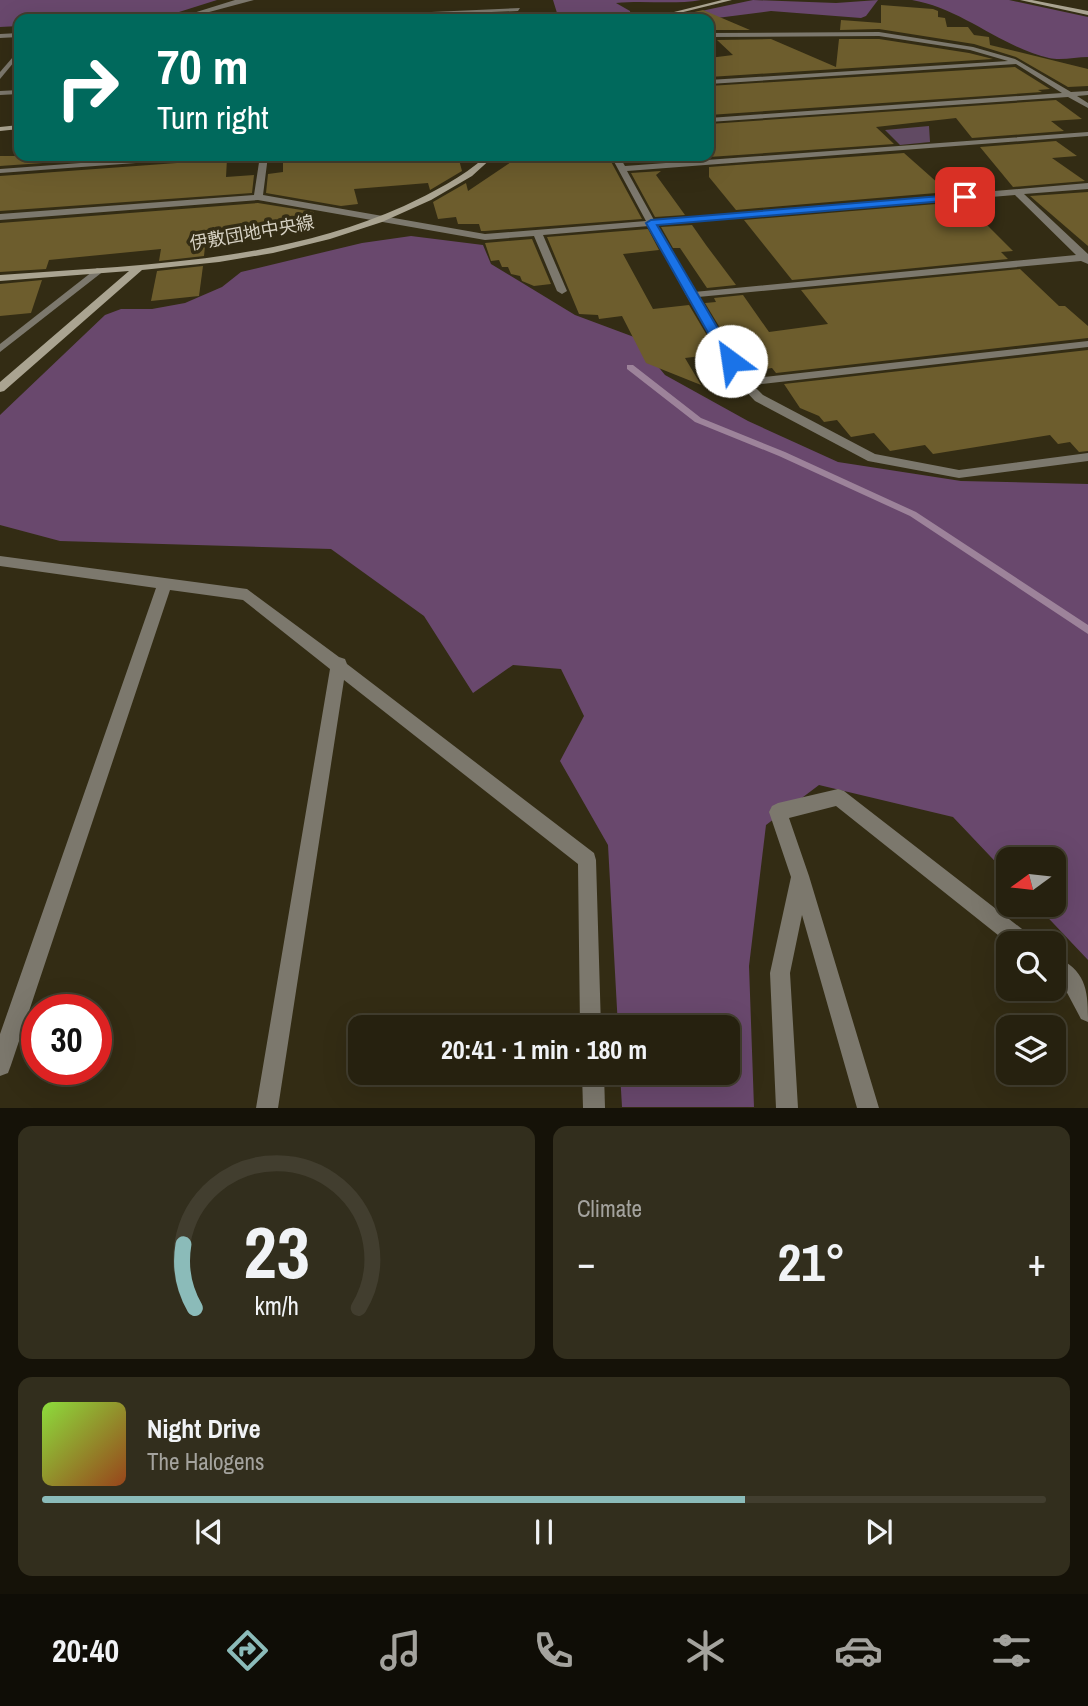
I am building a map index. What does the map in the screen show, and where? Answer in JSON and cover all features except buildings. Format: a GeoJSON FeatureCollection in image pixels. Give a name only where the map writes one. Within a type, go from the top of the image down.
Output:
{"type":"FeatureCollection","features":[{"type":"Feature","properties":{"kind":"street"},"geometry":{"type":"LineString","coordinates":[[194,14],[238,1],[251,0]]}},
{"type":"Feature","properties":{"kind":"street"},"geometry":{"type":"LineString","coordinates":[[513,0],[520,14]]}},
{"type":"Feature","properties":{"kind":"street"},"geometry":{"type":"LineString","coordinates":[[670,14],[729,0]]}},
{"type":"Feature","properties":{"kind":"street"},"geometry":{"type":"LineString","coordinates":[[1023,0],[1088,13]]}},
{"type":"Feature","properties":{"kind":"street"},"geometry":{"type":"LineString","coordinates":[[418,14],[518,9]]}},
{"type":"Feature","properties":{"kind":"street"},"geometry":{"type":"LineString","coordinates":[[714,36],[879,34],[971,48],[1017,62],[1088,106]]}},
{"type":"Feature","properties":{"kind":"street"},"geometry":{"type":"LineString","coordinates":[[714,82],[1017,62]]}},
{"type":"Feature","properties":{"kind":"street"},"geometry":{"type":"LineString","coordinates":[[0,77],[14,63]]}},
{"type":"Feature","properties":{"kind":"street"},"geometry":{"type":"LineString","coordinates":[[714,120],[1088,93]]}},
{"type":"Feature","properties":{"kind":"street"},"geometry":{"type":"LineString","coordinates":[[622,169],[1088,134]]}},
{"type":"Feature","properties":{"kind":"street"},"geometry":{"type":"LineString","coordinates":[[0,171],[136,161]]}},
{"type":"Feature","properties":{"kind":"street"},"geometry":{"type":"LineString","coordinates":[[258,197],[263,161]]}},
{"type":"Feature","properties":{"kind":"street","name":"伊敷団地中央線"},"geometry":{"type":"LineString","coordinates":[[0,278],[140,267],[256,252],[305,242],[384,219],[450,187],[484,161]]}},
{"type":"Feature","properties":{"kind":"street"},"geometry":{"type":"LineString","coordinates":[[618,161],[691,295],[744,383],[760,398],[872,458],[959,474],[1088,457]]}},
{"type":"Feature","properties":{"kind":"street"},"geometry":{"type":"LineString","coordinates":[[0,217],[258,197],[485,237],[1088,186]]}},
{"type":"Feature","properties":{"kind":"street"},"geometry":{"type":"LineString","coordinates":[[1017,192],[1086,259]]}},
{"type":"Feature","properties":{"kind":"street"},"geometry":{"type":"LineString","coordinates":[[538,233],[562,291]]}},
{"type":"Feature","properties":{"kind":"street"},"geometry":{"type":"LineString","coordinates":[[691,295],[1086,259]]}},
{"type":"Feature","properties":{"kind":"street"},"geometry":{"type":"LineString","coordinates":[[0,388],[140,267]]}},
{"type":"Feature","properties":{"kind":"street"},"geometry":{"type":"LineString","coordinates":[[0,349],[100,270]]}},
{"type":"Feature","properties":{"kind":"street"},"geometry":{"type":"LineString","coordinates":[[744,383],[1088,344]]}},
{"type":"Feature","properties":{"kind":"street"},"geometry":{"type":"LineString","coordinates":[[0,561],[247,595],[339,664],[587,860],[591,1015]]}},
{"type":"Feature","properties":{"kind":"street"},"geometry":{"type":"LineString","coordinates":[[0,1065],[164,585]]}},
{"type":"Feature","properties":{"kind":"street"},"geometry":{"type":"LineString","coordinates":[[267,1108],[339,664]]}},
{"type":"Feature","properties":{"kind":"street"},"geometry":{"type":"LineString","coordinates":[[868,1108],[800,876],[778,812],[838,797],[1009,931]]}},
{"type":"Feature","properties":{"kind":"street"},"geometry":{"type":"LineString","coordinates":[[787,1108],[780,974],[800,876]]}},
{"type":"Feature","properties":{"kind":"street"},"geometry":{"type":"LineString","coordinates":[[1066,976],[1071,980],[1088,1012]]}},
{"type":"Feature","properties":{"kind":"street"},"geometry":{"type":"LineString","coordinates":[[593,1085],[594,1108]]}},
{"type":"Feature","properties":{"kind":"shaded area"},"geometry":{"type":"Polygon","coordinates":[[[0,0],[217,0],[173,14],[14,14],[14,26],[0,27],[0,0]]]}},
{"type":"Feature","properties":{"kind":"shaded area"},"geometry":{"type":"Polygon","coordinates":[[[553,0],[701,0],[616,3],[630,14],[557,13],[553,0]]]}},
{"type":"Feature","properties":{"kind":"shaded area"},"geometry":{"type":"Polygon","coordinates":[[[753,0],[836,3],[878,0],[866,16],[861,18],[771,11],[714,18],[714,14],[687,14],[753,0]]]}},
{"type":"Feature","properties":{"kind":"shaded area"},"geometry":{"type":"Polygon","coordinates":[[[912,0],[1009,0],[1088,17],[1088,57],[1054,59],[1031,53],[947,11],[912,0]]]}},
{"type":"Feature","properties":{"kind":"shaded area"},"geometry":{"type":"Polygon","coordinates":[[[929,126],[930,142],[900,145],[885,130],[929,126]]]}},
{"type":"Feature","properties":{"kind":"shaded area"},"geometry":{"type":"Polygon","coordinates":[[[411,236],[483,245],[491,264],[575,315],[634,337],[665,375],[748,421],[838,462],[961,481],[1088,484],[1088,960],[1066,937],[1066,931],[1061,931],[1047,917],[1066,917],[1066,847],[996,847],[996,862],[953,817],[819,785],[766,825],[749,966],[754,1107],[622,1107],[621,1085],[740,1085],[740,1015],[617,1015],[608,845],[560,761],[584,716],[561,669],[513,665],[473,693],[424,616],[331,549],[60,541],[0,525],[0,415],[105,315],[121,309],[152,309],[185,303],[222,287],[241,272],[362,243],[411,236]]]}},
{"type":"Feature","properties":{"kind":"waterway"},"geometry":{"type":"LineString","coordinates":[[630,367],[698,420],[782,454],[913,514],[1088,630]]}},
{"type":"Feature","properties":{"kind":"route"},"geometry":{"type":"LineString","coordinates":[[731,361],[651,223],[965,197]]}}]}
